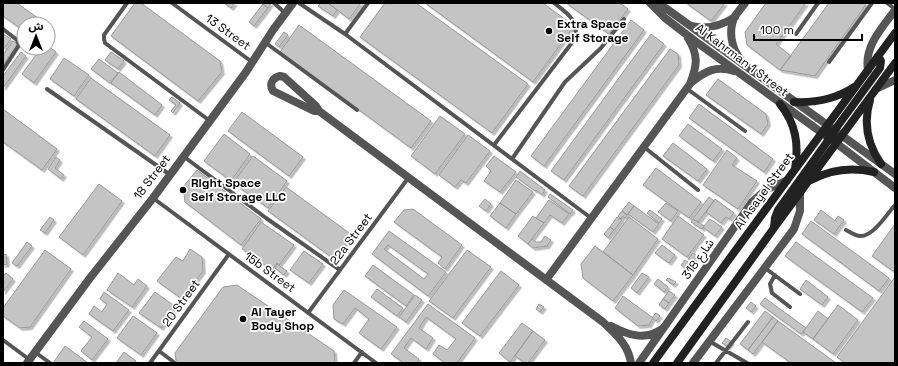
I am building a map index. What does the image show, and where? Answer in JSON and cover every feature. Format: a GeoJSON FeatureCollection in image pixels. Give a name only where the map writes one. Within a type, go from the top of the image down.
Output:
{"type":"FeatureCollection","features":[{"type":"Feature","properties":{"kind":"main road","name":"Al Asayel Street"},"geometry":{"type":"LineString","coordinates":[[653,363],[794,170],[831,128],[858,84],[895,33]]}},
{"type":"Feature","properties":{"kind":"main road"},"geometry":{"type":"LineString","coordinates":[[836,144],[831,128],[880,68],[881,62],[878,56]]}},
{"type":"Feature","properties":{"kind":"main road"},"geometry":{"type":"LineString","coordinates":[[677,363],[895,63]]}},
{"type":"Feature","properties":{"kind":"main road"},"geometry":{"type":"LineString","coordinates":[[794,102],[817,102],[828,99],[838,96],[858,84]]}},
{"type":"Feature","properties":{"kind":"main road"},"geometry":{"type":"LineString","coordinates":[[874,93],[867,118],[868,134],[872,150],[881,164]]}},
{"type":"Feature","properties":{"kind":"main road"},"geometry":{"type":"LineString","coordinates":[[780,104],[790,118],[796,135],[797,152],[794,170]]}},
{"type":"Feature","properties":{"kind":"main road"},"geometry":{"type":"LineString","coordinates":[[774,228],[778,210],[825,145],[825,135]]}},
{"type":"Feature","properties":{"kind":"main road"},"geometry":{"type":"LineString","coordinates":[[808,181],[825,173],[842,169],[858,169],[874,172]]}},
{"type":"Feature","properties":{"kind":"street","name":"18 Street"},"geometry":{"type":"LineString","coordinates":[[28,361],[90,278],[153,198],[169,174],[253,63],[293,3]]}},
{"type":"Feature","properties":{"kind":"street","name":"Al Kahrman 1 Street"},"geometry":{"type":"LineString","coordinates":[[650,3],[665,18],[687,29],[750,68],[794,102],[895,174]]}},
{"type":"Feature","properties":{"kind":"street","name":"Al Kahrman 1 Street"},"geometry":{"type":"LineString","coordinates":[[656,3],[667,10],[687,29],[780,104],[825,135],[895,188]]}},
{"type":"Feature","properties":{"kind":"street"},"geometry":{"type":"LineString","coordinates":[[745,3],[735,17],[732,25],[732,41],[738,56],[750,68]]}},
{"type":"Feature","properties":{"kind":"street"},"geometry":{"type":"LineString","coordinates":[[868,70],[867,60],[871,44],[895,9]]}},
{"type":"Feature","properties":{"kind":"street"},"geometry":{"type":"LineString","coordinates":[[546,280],[688,86],[694,74],[696,62],[694,50],[687,29],[716,26],[735,17]]}},
{"type":"Feature","properties":{"kind":"street"},"geometry":{"type":"LineString","coordinates":[[688,86],[703,73],[716,69],[729,69],[740,73]]}},
{"type":"Feature","properties":{"kind":"street"},"geometry":{"type":"LineString","coordinates":[[319,111],[316,112],[276,94],[271,88],[273,80],[280,76],[284,77],[316,106],[319,111],[603,322],[625,345],[631,363]]}},
{"type":"Feature","properties":{"kind":"street"},"geometry":{"type":"LineString","coordinates":[[874,93],[895,80]]}},
{"type":"Feature","properties":{"kind":"street","name":"شارع 318"},"geometry":{"type":"LineString","coordinates":[[638,363],[665,327],[752,202],[767,188],[786,181]]}},
{"type":"Feature","properties":{"kind":"street"},"geometry":{"type":"LineString","coordinates":[[693,363],[794,229],[800,211],[800,192]]}},
{"type":"Feature","properties":{"kind":"street"},"geometry":{"type":"LineString","coordinates":[[603,322],[635,336],[651,335],[665,327]]}},
{"type":"Feature","properties":{"kind":"lane"},"geometry":{"type":"LineString","coordinates":[[127,3],[104,35],[105,43],[210,121]]}},
{"type":"Feature","properties":{"kind":"lane","name":"13 Street"},"geometry":{"type":"LineString","coordinates":[[172,3],[253,63]]}},
{"type":"Feature","properties":{"kind":"lane"},"geometry":{"type":"LineString","coordinates":[[274,3],[285,13]]}},
{"type":"Feature","properties":{"kind":"lane"},"geometry":{"type":"LineString","coordinates":[[299,3],[345,34],[591,218]]}},
{"type":"Feature","properties":{"kind":"lane"},"geometry":{"type":"LineString","coordinates":[[345,34],[368,3]]}},
{"type":"Feature","properties":{"kind":"lane"},"geometry":{"type":"LineString","coordinates":[[494,145],[576,36],[576,27],[572,18],[554,3]]}},
{"type":"Feature","properties":{"kind":"lane"},"geometry":{"type":"LineString","coordinates":[[796,34],[818,3]]}},
{"type":"Feature","properties":{"kind":"lane"},"geometry":{"type":"LineString","coordinates":[[829,62],[872,3]]}},
{"type":"Feature","properties":{"kind":"lane"},"geometry":{"type":"LineString","coordinates":[[887,3],[895,9]]}},
{"type":"Feature","properties":{"kind":"lane"},"geometry":{"type":"LineString","coordinates":[[512,159],[565,82],[601,48],[624,19]]}},
{"type":"Feature","properties":{"kind":"lane"},"geometry":{"type":"LineString","coordinates":[[3,30],[17,40],[19,44],[3,70]]}},
{"type":"Feature","properties":{"kind":"lane"},"geometry":{"type":"LineString","coordinates":[[266,43],[357,110]]}},
{"type":"Feature","properties":{"kind":"lane"},"geometry":{"type":"LineString","coordinates":[[688,86],[745,131]]}},
{"type":"Feature","properties":{"kind":"lane"},"geometry":{"type":"LineString","coordinates":[[47,89],[169,174]]}},
{"type":"Feature","properties":{"kind":"lane"},"geometry":{"type":"LineString","coordinates":[[644,147],[698,190]]}},
{"type":"Feature","properties":{"kind":"lane"},"geometry":{"type":"LineString","coordinates":[[183,156],[266,218],[340,270]]}},
{"type":"Feature","properties":{"kind":"lane","name":"22a Street"},"geometry":{"type":"LineString","coordinates":[[308,313],[409,177]]}},
{"type":"Feature","properties":{"kind":"lane","name":"15b Street"},"geometry":{"type":"LineString","coordinates":[[153,198],[376,363]]}},
{"type":"Feature","properties":{"kind":"lane"},"geometry":{"type":"LineString","coordinates":[[846,230],[860,236],[868,235],[895,205]]}},
{"type":"Feature","properties":{"kind":"lane","name":"20 Street"},"geometry":{"type":"LineString","coordinates":[[150,363],[229,254]]}},
{"type":"Feature","properties":{"kind":"lane"},"geometry":{"type":"LineString","coordinates":[[765,268],[800,294]]}},
{"type":"Feature","properties":{"kind":"lane"},"geometry":{"type":"LineString","coordinates":[[775,275],[770,284],[772,293],[790,307]]}},
{"type":"Feature","properties":{"kind":"lane"},"geometry":{"type":"LineString","coordinates":[[716,363],[748,322]]}},
{"type":"Feature","properties":{"kind":"lane"},"geometry":{"type":"LineString","coordinates":[[3,340],[28,361]]}},
{"type":"Feature","properties":{"kind":"lane"},"geometry":{"type":"LineString","coordinates":[[709,341],[747,363]]}},
{"type":"Feature","properties":{"kind":"lane"},"geometry":{"type":"LineString","coordinates":[[159,351],[175,363]]}},
{"type":"Feature","properties":{"kind":"lane"},"geometry":{"type":"LineString","coordinates":[[35,352],[50,363]]}},
{"type":"Feature","properties":{"kind":"lane"},"geometry":{"type":"LineString","coordinates":[[354,363],[362,352]]}},
{"type":"Feature","properties":{"kind":"building"},"geometry":{"type":"Polygon","coordinates":[[[3,3],[17,3],[35,16],[16,16],[16,25],[3,16],[3,3]]]}},
{"type":"Feature","properties":{"kind":"building"},"geometry":{"type":"Polygon","coordinates":[[[135,3],[141,3],[220,61],[222,72],[198,101],[111,36],[135,3]]]}},
{"type":"Feature","properties":{"kind":"building"},"geometry":{"type":"Polygon","coordinates":[[[224,3],[235,3],[231,8],[224,3]]]}},
{"type":"Feature","properties":{"kind":"building"},"geometry":{"type":"Polygon","coordinates":[[[261,3],[271,3],[268,8],[261,3]]]}},
{"type":"Feature","properties":{"kind":"building"},"geometry":{"type":"Polygon","coordinates":[[[321,3],[328,3],[337,10],[333,16],[318,6],[321,3]]]}},
{"type":"Feature","properties":{"kind":"building"},"geometry":{"type":"Polygon","coordinates":[[[328,3],[361,3],[349,19],[328,3]]]}},
{"type":"Feature","properties":{"kind":"building"},"geometry":{"type":"Polygon","coordinates":[[[385,3],[416,3],[528,84],[492,133],[360,37],[385,3]]]}},
{"type":"Feature","properties":{"kind":"building"},"geometry":{"type":"Polygon","coordinates":[[[425,3],[543,3],[574,26],[533,82],[425,3]]]}},
{"type":"Feature","properties":{"kind":"building"},"geometry":{"type":"Polygon","coordinates":[[[566,3],[620,3],[628,9],[609,34],[566,3]]]}},
{"type":"Feature","properties":{"kind":"building"},"geometry":{"type":"Polygon","coordinates":[[[686,3],[725,3],[711,21],[686,3]]]}},
{"type":"Feature","properties":{"kind":"building"},"geometry":{"type":"Polygon","coordinates":[[[766,3],[806,3],[776,44],[791,56],[780,70],[747,45],[745,32],[766,3]]]}},
{"type":"Feature","properties":{"kind":"building"},"geometry":{"type":"Polygon","coordinates":[[[829,3],[867,3],[815,76],[780,70],[829,3]]]}},
{"type":"Feature","properties":{"kind":"building"},"geometry":{"type":"Polygon","coordinates":[[[263,4],[268,8],[254,26],[249,22],[263,4]]]}},
{"type":"Feature","properties":{"kind":"building"},"geometry":{"type":"Polygon","coordinates":[[[631,20],[644,30],[544,166],[531,156],[631,20]]]}},
{"type":"Feature","properties":{"kind":"building"},"geometry":{"type":"Polygon","coordinates":[[[299,25],[431,121],[411,148],[280,52],[299,25]]]}},
{"type":"Feature","properties":{"kind":"building"},"geometry":{"type":"Polygon","coordinates":[[[284,32],[288,35],[279,47],[275,44],[284,32]]]}},
{"type":"Feature","properties":{"kind":"building"},"geometry":{"type":"Polygon","coordinates":[[[3,34],[11,39],[3,50],[3,34]]]}},
{"type":"Feature","properties":{"kind":"building"},"geometry":{"type":"Polygon","coordinates":[[[651,34],[664,44],[564,180],[551,171],[651,34]]]}},
{"type":"Feature","properties":{"kind":"building"},"geometry":{"type":"Polygon","coordinates":[[[13,41],[16,43],[16,47],[3,65],[3,55],[13,41]]]}},
{"type":"Feature","properties":{"kind":"building"},"geometry":{"type":"Polygon","coordinates":[[[670,49],[678,54],[679,65],[583,196],[569,186],[670,49]]]}},
{"type":"Feature","properties":{"kind":"building"},"geometry":{"type":"Polygon","coordinates":[[[111,52],[124,61],[118,69],[105,60],[111,52]]]}},
{"type":"Feature","properties":{"kind":"building"},"geometry":{"type":"Polygon","coordinates":[[[18,56],[26,56],[3,88],[3,76],[18,56]]]}},
{"type":"Feature","properties":{"kind":"building"},"geometry":{"type":"Polygon","coordinates":[[[35,56],[53,56],[34,83],[22,74],[35,56]]]}},
{"type":"Feature","properties":{"kind":"building"},"geometry":{"type":"Polygon","coordinates":[[[64,58],[89,75],[74,96],[50,79],[64,58]]]}},
{"type":"Feature","properties":{"kind":"building"},"geometry":{"type":"Polygon","coordinates":[[[99,59],[118,73],[110,83],[91,69],[99,59]]]}},
{"type":"Feature","properties":{"kind":"building"},"geometry":{"type":"Polygon","coordinates":[[[119,72],[162,105],[155,115],[111,83],[119,72]]]}},
{"type":"Feature","properties":{"kind":"building"},"geometry":{"type":"Polygon","coordinates":[[[91,78],[170,135],[155,156],[76,99],[91,78]]]}},
{"type":"Feature","properties":{"kind":"building"},"geometry":{"type":"Polygon","coordinates":[[[718,79],[766,114],[768,124],[761,134],[706,95],[718,79]]]}},
{"type":"Feature","properties":{"kind":"building"},"geometry":{"type":"Polygon","coordinates":[[[172,97],[180,103],[173,113],[171,111],[176,105],[169,100],[172,97]]]}},
{"type":"Feature","properties":{"kind":"building"},"geometry":{"type":"Polygon","coordinates":[[[699,104],[773,159],[764,172],[689,118],[699,104]]]}},
{"type":"Feature","properties":{"kind":"building"},"geometry":{"type":"Polygon","coordinates":[[[3,109],[57,149],[42,170],[3,142],[3,109]]]}},
{"type":"Feature","properties":{"kind":"building"},"geometry":{"type":"Polygon","coordinates":[[[242,112],[303,157],[289,176],[228,131],[242,112]]]}},
{"type":"Feature","properties":{"kind":"building"},"geometry":{"type":"Polygon","coordinates":[[[440,116],[465,134],[435,174],[411,156],[440,116]]]}},
{"type":"Feature","properties":{"kind":"building"},"geometry":{"type":"Polygon","coordinates":[[[688,124],[722,149],[713,161],[679,136],[688,124]]]}},
{"type":"Feature","properties":{"kind":"building"},"geometry":{"type":"Polygon","coordinates":[[[224,134],[250,154],[231,181],[204,161],[224,134]]]}},
{"type":"Feature","properties":{"kind":"building"},"geometry":{"type":"Polygon","coordinates":[[[468,135],[490,151],[466,183],[461,180],[455,187],[439,175],[468,135]]]}},
{"type":"Feature","properties":{"kind":"building"},"geometry":{"type":"Polygon","coordinates":[[[673,143],[707,169],[698,181],[663,156],[673,143]]]}},
{"type":"Feature","properties":{"kind":"building"},"geometry":{"type":"Polygon","coordinates":[[[727,150],[737,158],[732,165],[757,181],[738,209],[703,185],[727,150]]]}},
{"type":"Feature","properties":{"kind":"building"},"geometry":{"type":"Polygon","coordinates":[[[253,156],[287,181],[268,208],[233,183],[253,156]]]}},
{"type":"Feature","properties":{"kind":"building"},"geometry":{"type":"Polygon","coordinates":[[[494,156],[516,172],[500,192],[484,181],[491,171],[486,166],[494,156]]]}},
{"type":"Feature","properties":{"kind":"building"},"geometry":{"type":"Polygon","coordinates":[[[56,157],[60,160],[55,168],[64,175],[61,179],[48,169],[56,157]]]}},
{"type":"Feature","properties":{"kind":"building"},"geometry":{"type":"Polygon","coordinates":[[[656,168],[701,202],[689,218],[643,185],[656,168]]]}},
{"type":"Feature","properties":{"kind":"building"},"geometry":{"type":"Polygon","coordinates":[[[197,170],[261,219],[241,245],[185,202],[183,187],[197,170]]]}},
{"type":"Feature","properties":{"kind":"building"},"geometry":{"type":"Polygon","coordinates":[[[520,171],[545,190],[542,195],[516,177],[520,171]]]}},
{"type":"Feature","properties":{"kind":"building"},"geometry":{"type":"Polygon","coordinates":[[[516,180],[533,192],[516,214],[500,203],[516,180]]]}},
{"type":"Feature","properties":{"kind":"building"},"geometry":{"type":"Polygon","coordinates":[[[99,184],[122,201],[83,255],[59,237],[99,184]]]}},
{"type":"Feature","properties":{"kind":"building"},"geometry":{"type":"Polygon","coordinates":[[[286,187],[352,235],[334,259],[268,211],[286,187]]]}},
{"type":"Feature","properties":{"kind":"building"},"geometry":{"type":"Polygon","coordinates":[[[550,194],[573,210],[570,214],[548,197],[550,194]]]}},
{"type":"Feature","properties":{"kind":"building"},"geometry":{"type":"Polygon","coordinates":[[[709,197],[714,201],[698,222],[693,219],[709,197]]]}},
{"type":"Feature","properties":{"kind":"building"},"geometry":{"type":"Polygon","coordinates":[[[485,199],[491,204],[486,211],[479,206],[485,199]]]}},
{"type":"Feature","properties":{"kind":"building"},"geometry":{"type":"Polygon","coordinates":[[[715,199],[734,213],[729,219],[726,217],[721,223],[706,212],[715,199]]]}},
{"type":"Feature","properties":{"kind":"building"},"geometry":{"type":"Polygon","coordinates":[[[549,200],[569,214],[562,223],[550,215],[544,223],[536,218],[549,200]]]}},
{"type":"Feature","properties":{"kind":"building"},"geometry":{"type":"Polygon","coordinates":[[[629,202],[634,206],[627,215],[622,211],[629,202]]]}},
{"type":"Feature","properties":{"kind":"building"},"geometry":{"type":"Polygon","coordinates":[[[500,203],[516,214],[506,228],[490,216],[500,203]]]}},
{"type":"Feature","properties":{"kind":"building"},"geometry":{"type":"Polygon","coordinates":[[[666,203],[678,211],[671,221],[658,212],[666,203]]]}},
{"type":"Feature","properties":{"kind":"building"},"geometry":{"type":"Polygon","coordinates":[[[634,206],[659,224],[653,232],[628,214],[634,206]]]}},
{"type":"Feature","properties":{"kind":"building"},"geometry":{"type":"Polygon","coordinates":[[[413,209],[462,245],[445,269],[438,263],[442,257],[394,222],[404,210],[413,209]]]}},
{"type":"Feature","properties":{"kind":"building"},"geometry":{"type":"Polygon","coordinates":[[[650,210],[662,219],[659,223],[647,213],[650,210]]]}},
{"type":"Feature","properties":{"kind":"building"},"geometry":{"type":"Polygon","coordinates":[[[821,210],[835,221],[838,216],[844,220],[834,234],[814,220],[821,210]]]}},
{"type":"Feature","properties":{"kind":"building"},"geometry":{"type":"Polygon","coordinates":[[[622,211],[627,215],[625,218],[623,216],[621,219],[618,216],[622,211]]]}},
{"type":"Feature","properties":{"kind":"building"},"geometry":{"type":"Polygon","coordinates":[[[533,216],[544,223],[528,244],[518,236],[533,216]]]}},
{"type":"Feature","properties":{"kind":"building"},"geometry":{"type":"Polygon","coordinates":[[[678,216],[704,235],[687,257],[662,239],[678,216]]]}},
{"type":"Feature","properties":{"kind":"building"},"geometry":{"type":"Polygon","coordinates":[[[50,217],[54,220],[45,233],[40,230],[50,217]]]}},
{"type":"Feature","properties":{"kind":"building"},"geometry":{"type":"Polygon","coordinates":[[[617,217],[622,220],[614,230],[610,227],[617,217]]]}},
{"type":"Feature","properties":{"kind":"building"},"geometry":{"type":"Polygon","coordinates":[[[629,217],[658,239],[633,275],[603,252],[629,217]]]}},
{"type":"Feature","properties":{"kind":"building"},"geometry":{"type":"Polygon","coordinates":[[[693,219],[704,226],[702,229],[691,222],[693,219]]]}},
{"type":"Feature","properties":{"kind":"building"},"geometry":{"type":"Polygon","coordinates":[[[710,219],[722,227],[715,236],[703,227],[710,219]]]}},
{"type":"Feature","properties":{"kind":"building"},"geometry":{"type":"Polygon","coordinates":[[[811,221],[889,278],[879,291],[802,234],[811,221]]]}},
{"type":"Feature","properties":{"kind":"building"},"geometry":{"type":"Polygon","coordinates":[[[261,222],[294,245],[279,265],[277,263],[272,270],[242,249],[261,222]]]}},
{"type":"Feature","properties":{"kind":"building"},"geometry":{"type":"Polygon","coordinates":[[[895,224],[895,269],[893,271],[872,256],[895,224]]]}},
{"type":"Feature","properties":{"kind":"building"},"geometry":{"type":"Polygon","coordinates":[[[610,227],[614,230],[608,238],[604,234],[610,227]]]}},
{"type":"Feature","properties":{"kind":"building"},"geometry":{"type":"Polygon","coordinates":[[[389,231],[446,272],[428,296],[372,254],[389,231]],[[388,245],[384,249],[424,279],[428,274],[388,245]]]}},
{"type":"Feature","properties":{"kind":"building"},"geometry":{"type":"Polygon","coordinates":[[[545,236],[551,240],[547,246],[533,248],[528,244],[532,239],[536,242],[541,242],[545,236]]]}},
{"type":"Feature","properties":{"kind":"building"},"geometry":{"type":"Polygon","coordinates":[[[27,242],[32,246],[17,266],[12,263],[27,242]]]}},
{"type":"Feature","properties":{"kind":"building"},"geometry":{"type":"Polygon","coordinates":[[[796,242],[873,298],[862,312],[785,256],[796,242]]]}},
{"type":"Feature","properties":{"kind":"building"},"geometry":{"type":"Polygon","coordinates":[[[662,245],[675,255],[669,263],[655,253],[662,245]]]}},
{"type":"Feature","properties":{"kind":"building"},"geometry":{"type":"Polygon","coordinates":[[[595,246],[633,275],[613,301],[583,278],[581,264],[595,246]]]}},
{"type":"Feature","properties":{"kind":"building"},"geometry":{"type":"Polygon","coordinates":[[[190,249],[202,257],[203,271],[182,299],[157,281],[176,257],[183,261],[190,249]]]}},
{"type":"Feature","properties":{"kind":"building"},"geometry":{"type":"Polygon","coordinates":[[[45,250],[71,269],[30,327],[20,328],[3,316],[3,308],[45,250]]]}},
{"type":"Feature","properties":{"kind":"building"},"geometry":{"type":"Polygon","coordinates":[[[467,250],[491,267],[453,318],[429,301],[467,250]]]}},
{"type":"Feature","properties":{"kind":"building"},"geometry":{"type":"Polygon","coordinates":[[[304,251],[323,264],[309,283],[290,270],[304,251]]]}},
{"type":"Feature","properties":{"kind":"building"},"geometry":{"type":"Polygon","coordinates":[[[693,253],[697,256],[693,262],[688,259],[693,253]]]}},
{"type":"Feature","properties":{"kind":"building"},"geometry":{"type":"Polygon","coordinates":[[[6,254],[7,264],[3,265],[3,255],[6,254]]]}},
{"type":"Feature","properties":{"kind":"building"},"geometry":{"type":"Polygon","coordinates":[[[685,260],[689,263],[685,268],[681,265],[685,260]]]}},
{"type":"Feature","properties":{"kind":"building"},"geometry":{"type":"Polygon","coordinates":[[[277,264],[287,271],[284,275],[275,268],[277,264]]]}},
{"type":"Feature","properties":{"kind":"building"},"geometry":{"type":"Polygon","coordinates":[[[373,265],[414,295],[406,306],[365,276],[373,265]]]}},
{"type":"Feature","properties":{"kind":"building"},"geometry":{"type":"Polygon","coordinates":[[[501,271],[519,285],[480,336],[462,323],[501,271]]]}},
{"type":"Feature","properties":{"kind":"building"},"geometry":{"type":"Polygon","coordinates":[[[6,273],[13,279],[3,292],[3,277],[6,273]]]}},
{"type":"Feature","properties":{"kind":"building"},"geometry":{"type":"Polygon","coordinates":[[[118,273],[134,285],[138,279],[147,286],[132,307],[107,290],[118,273]]]}},
{"type":"Feature","properties":{"kind":"building"},"geometry":{"type":"Polygon","coordinates":[[[642,273],[649,277],[637,293],[631,288],[642,273]]]}},
{"type":"Feature","properties":{"kind":"building"},"geometry":{"type":"Polygon","coordinates":[[[895,277],[895,363],[845,363],[837,357],[895,277]]]}},
{"type":"Feature","properties":{"kind":"building"},"geometry":{"type":"Polygon","coordinates":[[[668,278],[676,282],[673,285],[666,280],[668,278]]]}},
{"type":"Feature","properties":{"kind":"building"},"geometry":{"type":"Polygon","coordinates":[[[658,279],[668,287],[664,292],[654,284],[658,279]]]}},
{"type":"Feature","properties":{"kind":"building"},"geometry":{"type":"Polygon","coordinates":[[[806,280],[828,297],[822,305],[800,289],[806,280]]]}},
{"type":"Feature","properties":{"kind":"building","name":"Al Tayer Body Shop"},"geometry":{"type":"Polygon","coordinates":[[[237,285],[334,351],[335,363],[179,363],[176,360],[175,353],[223,287],[237,285]]]}},
{"type":"Feature","properties":{"kind":"building"},"geometry":{"type":"Polygon","coordinates":[[[377,289],[403,308],[397,316],[371,297],[377,289]]]}},
{"type":"Feature","properties":{"kind":"building"},"geometry":{"type":"Polygon","coordinates":[[[344,290],[397,327],[381,349],[359,333],[369,319],[355,308],[343,324],[334,319],[333,305],[344,290]]]}},
{"type":"Feature","properties":{"kind":"building"},"geometry":{"type":"Polygon","coordinates":[[[669,291],[675,295],[669,303],[663,299],[669,291]]]}},
{"type":"Feature","properties":{"kind":"building"},"geometry":{"type":"Polygon","coordinates":[[[104,292],[129,310],[113,331],[89,314],[94,306],[102,312],[107,304],[100,299],[104,292]]]}},
{"type":"Feature","properties":{"kind":"building"},"geometry":{"type":"Polygon","coordinates":[[[155,292],[176,307],[161,328],[139,313],[155,292]]]}},
{"type":"Feature","properties":{"kind":"building"},"geometry":{"type":"Polygon","coordinates":[[[415,295],[422,300],[406,322],[399,317],[415,295]]]}},
{"type":"Feature","properties":{"kind":"building"},"geometry":{"type":"Polygon","coordinates":[[[623,296],[653,318],[649,325],[638,326],[615,308],[623,296]]]}},
{"type":"Feature","properties":{"kind":"building"},"geometry":{"type":"Polygon","coordinates":[[[765,298],[806,328],[801,334],[760,304],[765,298]]]}},
{"type":"Feature","properties":{"kind":"building"},"geometry":{"type":"Polygon","coordinates":[[[663,299],[669,303],[665,309],[659,305],[663,299]]]}},
{"type":"Feature","properties":{"kind":"building"},"geometry":{"type":"Polygon","coordinates":[[[751,302],[756,306],[751,312],[746,308],[751,302]]]}},
{"type":"Feature","properties":{"kind":"building"},"geometry":{"type":"Polygon","coordinates":[[[428,304],[475,338],[457,363],[445,363],[433,354],[439,345],[447,350],[456,339],[426,317],[419,328],[433,338],[426,349],[411,338],[404,348],[419,359],[416,363],[404,363],[391,354],[428,304]]]}},
{"type":"Feature","properties":{"kind":"building"},"geometry":{"type":"Polygon","coordinates":[[[539,304],[544,307],[540,312],[536,309],[539,304]]]}},
{"type":"Feature","properties":{"kind":"building"},"geometry":{"type":"Polygon","coordinates":[[[838,305],[858,320],[833,354],[813,339],[838,305]]]}},
{"type":"Feature","properties":{"kind":"building"},"geometry":{"type":"Polygon","coordinates":[[[765,311],[773,317],[748,350],[740,344],[765,311]]]}},
{"type":"Feature","properties":{"kind":"building"},"geometry":{"type":"Polygon","coordinates":[[[818,311],[828,319],[813,339],[803,332],[818,311]]]}},
{"type":"Feature","properties":{"kind":"building"},"geometry":{"type":"Polygon","coordinates":[[[656,313],[660,316],[656,321],[652,318],[656,313]]]}},
{"type":"Feature","properties":{"kind":"building"},"geometry":{"type":"Polygon","coordinates":[[[133,316],[157,333],[141,355],[117,338],[133,316]]]}},
{"type":"Feature","properties":{"kind":"building"},"geometry":{"type":"Polygon","coordinates":[[[773,317],[778,321],[753,354],[748,350],[773,317]]]}},
{"type":"Feature","properties":{"kind":"building"},"geometry":{"type":"Polygon","coordinates":[[[84,321],[108,339],[92,360],[81,351],[92,337],[79,327],[84,321]]]}},
{"type":"Feature","properties":{"kind":"building"},"geometry":{"type":"Polygon","coordinates":[[[778,321],[836,363],[791,363],[762,342],[778,321]]]}},
{"type":"Feature","properties":{"kind":"building"},"geometry":{"type":"Polygon","coordinates":[[[522,323],[533,331],[510,362],[499,353],[522,323]]]}},
{"type":"Feature","properties":{"kind":"building"},"geometry":{"type":"Polygon","coordinates":[[[533,331],[545,340],[528,363],[525,363],[515,356],[533,331]]]}},
{"type":"Feature","properties":{"kind":"building"},"geometry":{"type":"Polygon","coordinates":[[[726,338],[732,342],[728,347],[722,343],[726,338]]]}},
{"type":"Feature","properties":{"kind":"building"},"geometry":{"type":"Polygon","coordinates":[[[65,346],[88,363],[53,363],[65,346]]]}},
{"type":"Feature","properties":{"kind":"building"},"geometry":{"type":"Polygon","coordinates":[[[124,352],[136,361],[134,363],[116,363],[124,352]]]}},
{"type":"Feature","properties":{"kind":"place","name":"Extra Space Self Storage"},"geometry":{"type":"Point","coordinates":[549,31]}},
{"type":"Feature","properties":{"kind":"place","name":"Right Space Self Storage LLC"},"geometry":{"type":"Point","coordinates":[183,190]}},
{"type":"Feature","properties":{"kind":"place","name":"Al Tayer Body Shop"},"geometry":{"type":"Point","coordinates":[243,319]}}]}
